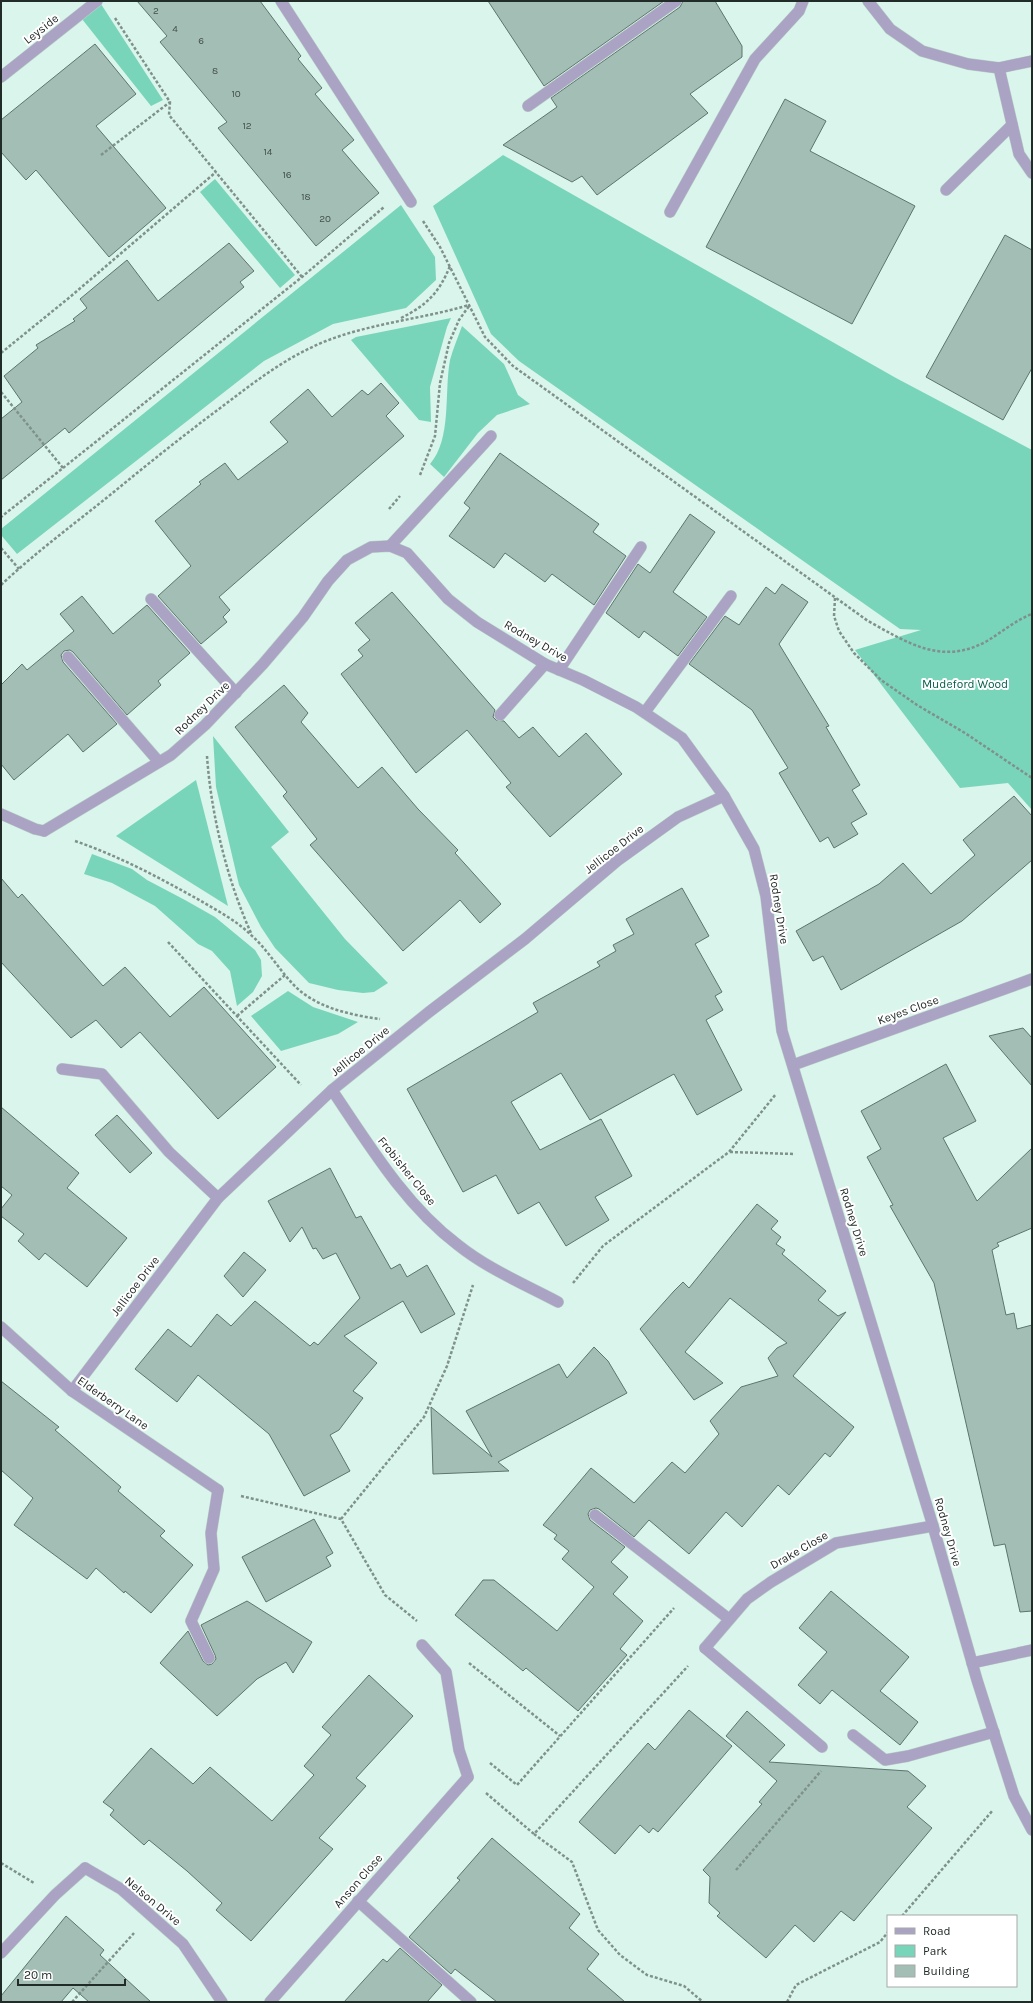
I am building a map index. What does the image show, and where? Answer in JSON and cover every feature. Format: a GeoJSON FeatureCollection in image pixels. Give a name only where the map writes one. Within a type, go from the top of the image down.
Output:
{"type":"FeatureCollection","features":[{"type":"Feature","properties":{"kind":"street","name":"Leyside"},"geometry":{"type":"LineString","coordinates":[[1,77],[97,1]]}},
{"type":"Feature","properties":{"kind":"street"},"geometry":{"type":"LineString","coordinates":[[281,1],[411,202]]}},
{"type":"Feature","properties":{"kind":"street"},"geometry":{"type":"LineString","coordinates":[[528,106],[676,1]]}},
{"type":"Feature","properties":{"kind":"street"},"geometry":{"type":"LineString","coordinates":[[670,212],[754,60],[798,11],[803,1]]}},
{"type":"Feature","properties":{"kind":"street"},"geometry":{"type":"LineString","coordinates":[[868,1],[890,29],[922,51],[968,64],[999,68],[1032,61]]}},
{"type":"Feature","properties":{"kind":"street"},"geometry":{"type":"LineString","coordinates":[[999,68],[1018,154],[1032,173]]}},
{"type":"Feature","properties":{"kind":"street"},"geometry":{"type":"LineString","coordinates":[[946,190],[1012,125]]}},
{"type":"Feature","properties":{"kind":"street"},"geometry":{"type":"LineString","coordinates":[[390,546],[491,436]]}},
{"type":"Feature","properties":{"kind":"street","name":"Rodney Drive"},"geometry":{"type":"LineString","coordinates":[[44,831],[171,755],[205,726],[236,693],[302,617],[328,581],[347,560],[371,547],[390,546],[407,553],[448,599],[477,622],[545,664],[583,680],[645,712],[682,738],[724,796],[754,849],[766,896],[782,1031],[933,1526],[972,1663],[1011,1788],[1032,1830]]}},
{"type":"Feature","properties":{"kind":"street"},"geometry":{"type":"LineString","coordinates":[[559,670],[641,547]]}},
{"type":"Feature","properties":{"kind":"street"},"geometry":{"type":"LineString","coordinates":[[645,712],[731,596]]}},
{"type":"Feature","properties":{"kind":"street"},"geometry":{"type":"LineString","coordinates":[[151,599],[236,693]]}},
{"type":"Feature","properties":{"kind":"street"},"geometry":{"type":"LineString","coordinates":[[68,657],[158,762]]}},
{"type":"Feature","properties":{"kind":"street"},"geometry":{"type":"LineString","coordinates":[[500,715],[545,664]]}},
{"type":"Feature","properties":{"kind":"street","name":"Jellicoe Drive"},"geometry":{"type":"LineString","coordinates":[[72,1391],[218,1198],[332,1090],[428,1012],[525,939],[617,861],[678,817],[724,796]]}},
{"type":"Feature","properties":{"kind":"street"},"geometry":{"type":"LineString","coordinates":[[1,814],[35,829],[44,831]]}},
{"type":"Feature","properties":{"kind":"street","name":"Keyes Close"},"geometry":{"type":"LineString","coordinates":[[794,1068],[1032,979]]}},
{"type":"Feature","properties":{"kind":"street"},"geometry":{"type":"LineString","coordinates":[[62,1069],[102,1074],[169,1152],[218,1198]]}},
{"type":"Feature","properties":{"kind":"street","name":"Frobisher Close"},"geometry":{"type":"LineString","coordinates":[[332,1090],[380,1162],[418,1209],[457,1245],[482,1262],[558,1302]]}},
{"type":"Feature","properties":{"kind":"street","name":"Elderberry Lane"},"geometry":{"type":"LineString","coordinates":[[1,1327],[72,1391],[218,1490]]}},
{"type":"Feature","properties":{"kind":"street"},"geometry":{"type":"LineString","coordinates":[[209,1658],[191,1621],[214,1569],[211,1533],[218,1490]]}},
{"type":"Feature","properties":{"kind":"street"},"geometry":{"type":"LineString","coordinates":[[595,1515],[729,1619]]}},
{"type":"Feature","properties":{"kind":"street","name":"Drake Close"},"geometry":{"type":"LineString","coordinates":[[705,1648],[747,1600],[771,1582],[836,1543],[933,1526]]}},
{"type":"Feature","properties":{"kind":"street"},"geometry":{"type":"LineString","coordinates":[[422,1645],[446,1672],[459,1750],[468,1777]]}},
{"type":"Feature","properties":{"kind":"street"},"geometry":{"type":"LineString","coordinates":[[705,1648],[822,1747]]}},
{"type":"Feature","properties":{"kind":"street"},"geometry":{"type":"LineString","coordinates":[[972,1663],[1032,1650]]}},
{"type":"Feature","properties":{"kind":"street"},"geometry":{"type":"LineString","coordinates":[[853,1735],[885,1760],[908,1756],[994,1732]]}},
{"type":"Feature","properties":{"kind":"street","name":"Anson Close"},"geometry":{"type":"LineString","coordinates":[[270,2002],[468,1777]]}},
{"type":"Feature","properties":{"kind":"street","name":"Nelson Drive"},"geometry":{"type":"LineString","coordinates":[[1,1953],[55,1895],[85,1868],[120,1889],[183,1944],[222,2002]]}},
{"type":"Feature","properties":{"kind":"street"},"geometry":{"type":"LineString","coordinates":[[358,1901],[471,2002]]}},
{"type":"Feature","properties":{"kind":"path"},"geometry":{"type":"LineString","coordinates":[[112,14],[170,102],[169,115],[302,277]]}},
{"type":"Feature","properties":{"kind":"path"},"geometry":{"type":"LineString","coordinates":[[101,156],[170,102]]}},
{"type":"Feature","properties":{"kind":"path"},"geometry":{"type":"LineString","coordinates":[[1,353],[216,172]]}},
{"type":"Feature","properties":{"kind":"path"},"geometry":{"type":"LineString","coordinates":[[1,517],[302,277],[403,190]]}},
{"type":"Feature","properties":{"kind":"path"},"geometry":{"type":"LineString","coordinates":[[411,202],[440,247],[485,337],[513,366],[868,621],[917,647],[941,653],[961,651],[986,641],[1032,614]]}},
{"type":"Feature","properties":{"kind":"path"},"geometry":{"type":"LineString","coordinates":[[399,320],[418,310],[430,300],[438,290],[450,266]]}},
{"type":"Feature","properties":{"kind":"path"},"geometry":{"type":"LineString","coordinates":[[1,585],[160,454],[261,377],[295,356],[326,341],[399,320],[429,316],[469,305]]}},
{"type":"Feature","properties":{"kind":"path"},"geometry":{"type":"LineString","coordinates":[[415,480],[420,475],[435,436],[440,383],[449,343],[459,320],[469,305]]}},
{"type":"Feature","properties":{"kind":"path"},"geometry":{"type":"LineString","coordinates":[[1,392],[63,468]]}},
{"type":"Feature","properties":{"kind":"path"},"geometry":{"type":"LineString","coordinates":[[371,547],[390,506],[401,495]]}},
{"type":"Feature","properties":{"kind":"path"},"geometry":{"type":"LineString","coordinates":[[1,548],[19,569]]}},
{"type":"Feature","properties":{"kind":"path"},"geometry":{"type":"LineString","coordinates":[[835,598],[834,616],[839,631],[854,653],[880,680],[917,705],[965,733],[1032,778]]}},
{"type":"Feature","properties":{"kind":"path"},"geometry":{"type":"LineString","coordinates":[[205,726],[211,789],[219,832],[238,904],[251,935]]}},
{"type":"Feature","properties":{"kind":"path"},"geometry":{"type":"LineString","coordinates":[[44,831],[100,849],[144,870],[226,916],[251,935],[294,985],[315,1001],[339,1010],[382,1020]]}},
{"type":"Feature","properties":{"kind":"path"},"geometry":{"type":"LineString","coordinates":[[168,942],[301,1085]]}},
{"type":"Feature","properties":{"kind":"path"},"geometry":{"type":"LineString","coordinates":[[238,1016],[285,975]]}},
{"type":"Feature","properties":{"kind":"path"},"geometry":{"type":"LineString","coordinates":[[558,1302],[603,1246],[729,1152],[794,1068]]}},
{"type":"Feature","properties":{"kind":"path"},"geometry":{"type":"LineString","coordinates":[[729,1152],[820,1155]]}},
{"type":"Feature","properties":{"kind":"path"},"geometry":{"type":"LineString","coordinates":[[340,1520],[424,1417],[447,1366],[482,1262]]}},
{"type":"Feature","properties":{"kind":"path"},"geometry":{"type":"LineString","coordinates":[[218,1490],[340,1520],[384,1595],[419,1623]]}},
{"type":"Feature","properties":{"kind":"path"},"geometry":{"type":"LineString","coordinates":[[691,1590],[517,1785],[485,1758],[468,1777],[534,1834],[572,1862],[598,1930],[620,1955],[647,1975],[684,1986],[703,2002]]}},
{"type":"Feature","properties":{"kind":"path"},"geometry":{"type":"LineString","coordinates":[[534,1834],[705,1648]]}},
{"type":"Feature","properties":{"kind":"path"},"geometry":{"type":"LineString","coordinates":[[465,1660],[560,1736]]}},
{"type":"Feature","properties":{"kind":"path"},"geometry":{"type":"LineString","coordinates":[[736,1870],[822,1770]]}},
{"type":"Feature","properties":{"kind":"path"},"geometry":{"type":"LineString","coordinates":[[903,1915],[1011,1788]]}},
{"type":"Feature","properties":{"kind":"path"},"geometry":{"type":"LineString","coordinates":[[1,1863],[55,1895]]}},
{"type":"Feature","properties":{"kind":"path"},"geometry":{"type":"LineString","coordinates":[[74,2002],[150,1915]]}},
{"type":"Feature","properties":{"kind":"path"},"geometry":{"type":"LineString","coordinates":[[787,2002],[796,1985],[880,1942],[887,1933]]}},
{"type":"Feature","properties":{"kind":"green space"},"geometry":{"type":"Polygon","coordinates":[[[101,4],[163,100],[151,106],[82,19],[101,4]]]}},
{"type":"Feature","properties":{"kind":"green space","name":"Mudeford Wood"},"geometry":{"type":"Polygon","coordinates":[[[503,155],[896,378],[1032,450],[1032,810],[1008,783],[960,788],[855,650],[921,630],[900,629],[519,361],[491,334],[433,206],[503,155]]]}},
{"type":"Feature","properties":{"kind":"green space"},"geometry":{"type":"Polygon","coordinates":[[[215,179],[295,275],[280,288],[200,192],[215,179]]]}},
{"type":"Feature","properties":{"kind":"green space"},"geometry":{"type":"Polygon","coordinates":[[[401,205],[435,257],[436,280],[406,308],[333,324],[264,361],[17,554],[1,535],[1,529],[401,205]]]}},
{"type":"Feature","properties":{"kind":"green space"},"geometry":{"type":"Polygon","coordinates":[[[451,318],[447,327],[430,387],[431,422],[419,420],[351,340],[356,337],[451,318]]]}},
{"type":"Feature","properties":{"kind":"green space"},"geometry":{"type":"Polygon","coordinates":[[[462,326],[504,364],[518,395],[530,404],[497,415],[478,433],[444,477],[430,464],[437,454],[442,442],[446,415],[450,360],[462,326]]]}},
{"type":"Feature","properties":{"kind":"green space"},"geometry":{"type":"Polygon","coordinates":[[[213,736],[289,832],[271,847],[345,939],[388,983],[374,992],[363,993],[338,990],[309,983],[275,948],[261,927],[239,885],[216,787],[213,736]]]}},
{"type":"Feature","properties":{"kind":"green space"},"geometry":{"type":"Polygon","coordinates":[[[196,780],[228,906],[116,836],[196,780]]]}},
{"type":"Feature","properties":{"kind":"green space"},"geometry":{"type":"Polygon","coordinates":[[[92,854],[132,869],[147,880],[215,917],[255,950],[261,960],[262,976],[253,992],[237,1006],[230,971],[212,951],[198,944],[155,906],[112,883],[84,874],[92,854]]]}},
{"type":"Feature","properties":{"kind":"green space"},"geometry":{"type":"Polygon","coordinates":[[[288,991],[313,1007],[358,1022],[338,1034],[281,1051],[251,1016],[288,991]]]}},
{"type":"Feature","properties":{"kind":"building"},"geometry":{"type":"Polygon","coordinates":[[[137,1],[260,1],[301,56],[298,59],[322,88],[315,94],[354,140],[342,150],[379,193],[316,246],[218,128],[227,122],[160,42],[167,36],[137,1]]]}},
{"type":"Feature","properties":{"kind":"building"},"geometry":{"type":"Polygon","coordinates":[[[488,1],[664,1],[544,86],[488,1]]]}},
{"type":"Feature","properties":{"kind":"building"},"geometry":{"type":"Polygon","coordinates":[[[683,1],[715,1],[742,46],[742,57],[690,94],[708,113],[597,195],[582,176],[572,182],[503,145],[557,107],[551,98],[680,7],[683,1]]]}},
{"type":"Feature","properties":{"kind":"building"},"geometry":{"type":"Polygon","coordinates":[[[95,44],[136,94],[96,126],[166,208],[109,257],[36,170],[26,180],[1,152],[1,120],[95,44]]]}},
{"type":"Feature","properties":{"kind":"building"},"geometry":{"type":"Polygon","coordinates":[[[785,99],[826,121],[810,151],[915,206],[852,324],[706,247],[785,99]]]}},
{"type":"Feature","properties":{"kind":"building"},"geometry":{"type":"Polygon","coordinates":[[[1005,235],[1032,250],[1032,368],[1003,420],[926,377],[1005,235]]]}},
{"type":"Feature","properties":{"kind":"building"},"geometry":{"type":"Polygon","coordinates":[[[229,243],[254,271],[240,282],[244,287],[69,433],[65,428],[1,480],[1,419],[22,402],[4,376],[38,348],[36,345],[75,321],[73,319],[87,308],[80,299],[127,260],[158,301],[229,243]]]}},
{"type":"Feature","properties":{"kind":"building"},"geometry":{"type":"Polygon","coordinates":[[[381,383],[399,403],[386,416],[404,436],[219,597],[230,610],[223,617],[227,622],[201,644],[158,596],[191,566],[155,521],[201,484],[199,482],[225,463],[238,480],[288,442],[270,422],[308,389],[332,417],[362,390],[368,395],[381,383]]]}},
{"type":"Feature","properties":{"kind":"building"},"geometry":{"type":"Polygon","coordinates":[[[500,453],[599,524],[593,532],[626,556],[594,605],[552,574],[545,582],[505,553],[494,568],[449,536],[470,508],[464,503],[500,453]]]}},
{"type":"Feature","properties":{"kind":"building"},"geometry":{"type":"Polygon","coordinates":[[[690,514],[715,532],[673,592],[707,617],[678,656],[644,631],[639,638],[606,613],[638,564],[650,573],[690,514]]]}},
{"type":"Feature","properties":{"kind":"building"},"geometry":{"type":"Polygon","coordinates":[[[782,584],[808,602],[779,644],[829,726],[826,727],[860,785],[852,790],[867,814],[851,823],[858,834],[834,848],[828,837],[820,842],[779,773],[788,768],[752,710],[689,664],[725,616],[739,625],[766,587],[775,594],[782,584]]]}},
{"type":"Feature","properties":{"kind":"building"},"geometry":{"type":"Polygon","coordinates":[[[392,592],[495,710],[493,717],[496,720],[504,721],[519,738],[533,727],[559,757],[586,733],[622,774],[550,837],[506,787],[511,783],[467,730],[416,773],[341,674],[363,656],[358,650],[370,640],[355,623],[392,592]]]}},
{"type":"Feature","properties":{"kind":"building"},"geometry":{"type":"Polygon","coordinates":[[[82,596],[113,634],[147,605],[190,653],[158,681],[161,685],[127,715],[73,652],[70,650],[64,651],[61,655],[63,662],[117,724],[83,752],[68,734],[14,780],[1,764],[1,685],[22,664],[27,670],[74,631],[60,614],[82,596]]]}},
{"type":"Feature","properties":{"kind":"building"},"geometry":{"type":"Polygon","coordinates":[[[284,685],[308,713],[301,722],[358,788],[382,767],[418,809],[458,850],[455,853],[501,904],[480,923],[460,900],[403,951],[310,845],[317,839],[283,796],[287,792],[235,727],[284,685]]]}},
{"type":"Feature","properties":{"kind":"building"},"geometry":{"type":"Polygon","coordinates":[[[1014,796],[1032,816],[1032,860],[962,921],[841,990],[823,956],[813,961],[796,931],[879,884],[903,863],[931,894],[975,855],[963,840],[1014,796]]]}},
{"type":"Feature","properties":{"kind":"building"},"geometry":{"type":"Polygon","coordinates":[[[1,878],[18,898],[22,894],[103,986],[125,967],[170,1017],[204,987],[276,1067],[218,1119],[140,1032],[121,1048],[96,1020],[71,1038],[1,962],[1,878]]]}},
{"type":"Feature","properties":{"kind":"building"},"geometry":{"type":"Polygon","coordinates":[[[682,888],[709,936],[695,944],[722,992],[715,996],[723,1010],[706,1020],[742,1090],[697,1115],[674,1074],[590,1120],[561,1073],[511,1102],[540,1150],[601,1119],[632,1176],[595,1197],[609,1220],[566,1246],[539,1202],[518,1214],[496,1175],[463,1192],[407,1089],[538,1012],[533,1003],[600,966],[597,962],[616,951],[613,945],[634,934],[626,919],[682,888]]]}},
{"type":"Feature","properties":{"kind":"building"},"geometry":{"type":"Polygon","coordinates":[[[1023,1028],[1032,1038],[1032,1086],[989,1036],[1023,1028]]]}},
{"type":"Feature","properties":{"kind":"building"},"geometry":{"type":"Polygon","coordinates":[[[946,1064],[976,1121],[943,1138],[977,1201],[1032,1148],[1032,1228],[997,1243],[999,1246],[992,1250],[1006,1315],[1014,1313],[1017,1329],[1032,1325],[1032,1611],[1020,1612],[1005,1544],[994,1546],[934,1283],[890,1206],[893,1205],[867,1157],[881,1149],[861,1111],[946,1064]]]}},
{"type":"Feature","properties":{"kind":"building"},"geometry":{"type":"Polygon","coordinates":[[[1,1107],[79,1173],[67,1188],[127,1238],[87,1287],[45,1253],[39,1260],[18,1241],[24,1234],[1,1216],[1,1209],[12,1195],[1,1186],[1,1107]]]}},
{"type":"Feature","properties":{"kind":"building"},"geometry":{"type":"Polygon","coordinates":[[[117,1115],[152,1153],[130,1173],[95,1135],[117,1115]]]}},
{"type":"Feature","properties":{"kind":"building"},"geometry":{"type":"Polygon","coordinates":[[[330,1168],[356,1218],[361,1216],[391,1269],[400,1264],[407,1277],[427,1265],[455,1314],[421,1333],[403,1301],[344,1336],[377,1363],[353,1391],[363,1398],[339,1430],[330,1435],[350,1471],[304,1496],[269,1434],[198,1375],[177,1402],[135,1369],[168,1329],[191,1347],[217,1314],[231,1326],[255,1301],[310,1346],[314,1342],[318,1345],[360,1298],[336,1253],[323,1259],[316,1248],[313,1249],[302,1227],[290,1242],[268,1201],[330,1168]]]}},
{"type":"Feature","properties":{"kind":"building"},"geometry":{"type":"Polygon","coordinates":[[[757,1204],[778,1221],[771,1229],[781,1237],[776,1244],[785,1250],[782,1254],[826,1291],[818,1300],[838,1316],[846,1312],[793,1376],[854,1427],[830,1457],[825,1453],[789,1495],[778,1485],[742,1527],[726,1512],[689,1554],[649,1520],[634,1537],[599,1509],[596,1508],[590,1510],[588,1514],[590,1520],[625,1547],[611,1562],[628,1577],[613,1594],[643,1621],[620,1649],[627,1655],[578,1711],[526,1668],[523,1671],[455,1615],[483,1580],[494,1580],[557,1631],[594,1587],[562,1559],[569,1551],[554,1539],[557,1535],[543,1525],[591,1468],[634,1503],[672,1462],[685,1473],[719,1434],[710,1421],[741,1387],[778,1376],[768,1358],[777,1348],[787,1343],[730,1298],[685,1352],[723,1383],[694,1400],[640,1329],[683,1282],[689,1288],[757,1204]]]}},
{"type":"Feature","properties":{"kind":"building"},"geometry":{"type":"Polygon","coordinates":[[[244,1252],[266,1270],[243,1297],[224,1276],[244,1252]]]}},
{"type":"Feature","properties":{"kind":"building"},"geometry":{"type":"Polygon","coordinates":[[[594,1347],[608,1361],[627,1393],[498,1462],[509,1471],[433,1474],[431,1407],[492,1457],[466,1411],[559,1364],[567,1378],[594,1347]]]}},
{"type":"Feature","properties":{"kind":"building"},"geometry":{"type":"Polygon","coordinates":[[[1,1381],[59,1427],[55,1430],[121,1487],[118,1491],[165,1531],[160,1536],[193,1565],[151,1613],[125,1591],[124,1593],[96,1568],[87,1579],[14,1525],[33,1498],[1,1470],[1,1381]]]}},
{"type":"Feature","properties":{"kind":"building"},"geometry":{"type":"Polygon","coordinates":[[[314,1519],[333,1553],[326,1557],[331,1566],[266,1602],[242,1557],[314,1519]]]}},
{"type":"Feature","properties":{"kind":"building"},"geometry":{"type":"Polygon","coordinates":[[[831,1591],[909,1657],[880,1691],[918,1722],[900,1745],[832,1690],[820,1704],[798,1685],[827,1652],[799,1628],[831,1591]]]}},
{"type":"Feature","properties":{"kind":"building"},"geometry":{"type":"Polygon","coordinates":[[[247,1601],[312,1642],[293,1673],[286,1662],[257,1679],[217,1716],[160,1663],[188,1631],[203,1661],[208,1665],[212,1664],[216,1659],[215,1655],[201,1625],[247,1601]]]}},
{"type":"Feature","properties":{"kind":"building"},"geometry":{"type":"Polygon","coordinates":[[[369,1675],[413,1716],[356,1778],[366,1786],[319,1838],[333,1849],[251,1941],[216,1910],[222,1903],[187,1871],[149,1840],[144,1845],[110,1815],[114,1810],[103,1802],[151,1748],[193,1784],[210,1767],[272,1821],[314,1775],[304,1766],[331,1735],[322,1727],[369,1675]]]}},
{"type":"Feature","properties":{"kind":"building"},"geometry":{"type":"Polygon","coordinates":[[[689,1710],[732,1746],[658,1832],[653,1828],[649,1833],[640,1825],[615,1854],[579,1822],[648,1743],[655,1750],[689,1710]]]}},
{"type":"Feature","properties":{"kind":"building"},"geometry":{"type":"Polygon","coordinates":[[[747,1711],[785,1745],[769,1762],[908,1771],[926,1786],[907,1807],[932,1828],[854,1921],[841,1911],[814,1942],[795,1925],[766,1958],[717,1916],[720,1913],[709,1903],[710,1877],[703,1870],[762,1804],[759,1802],[777,1781],[726,1736],[747,1711]]]}},
{"type":"Feature","properties":{"kind":"building"},"geometry":{"type":"Polygon","coordinates":[[[492,1838],[580,1914],[569,1928],[599,1954],[587,1969],[625,2002],[497,2002],[455,1969],[451,1974],[409,1937],[460,1880],[457,1878],[492,1838]]]}},
{"type":"Feature","properties":{"kind":"building"},"geometry":{"type":"Polygon","coordinates":[[[66,1916],[104,1950],[100,1955],[151,2002],[89,2002],[73,1988],[61,2002],[1,2002],[1,1996],[66,1916]]]}},
{"type":"Feature","properties":{"kind":"building"},"geometry":{"type":"Polygon","coordinates":[[[400,1948],[442,1985],[427,2002],[344,2002],[383,1959],[387,1962],[400,1948]]]}}]}
